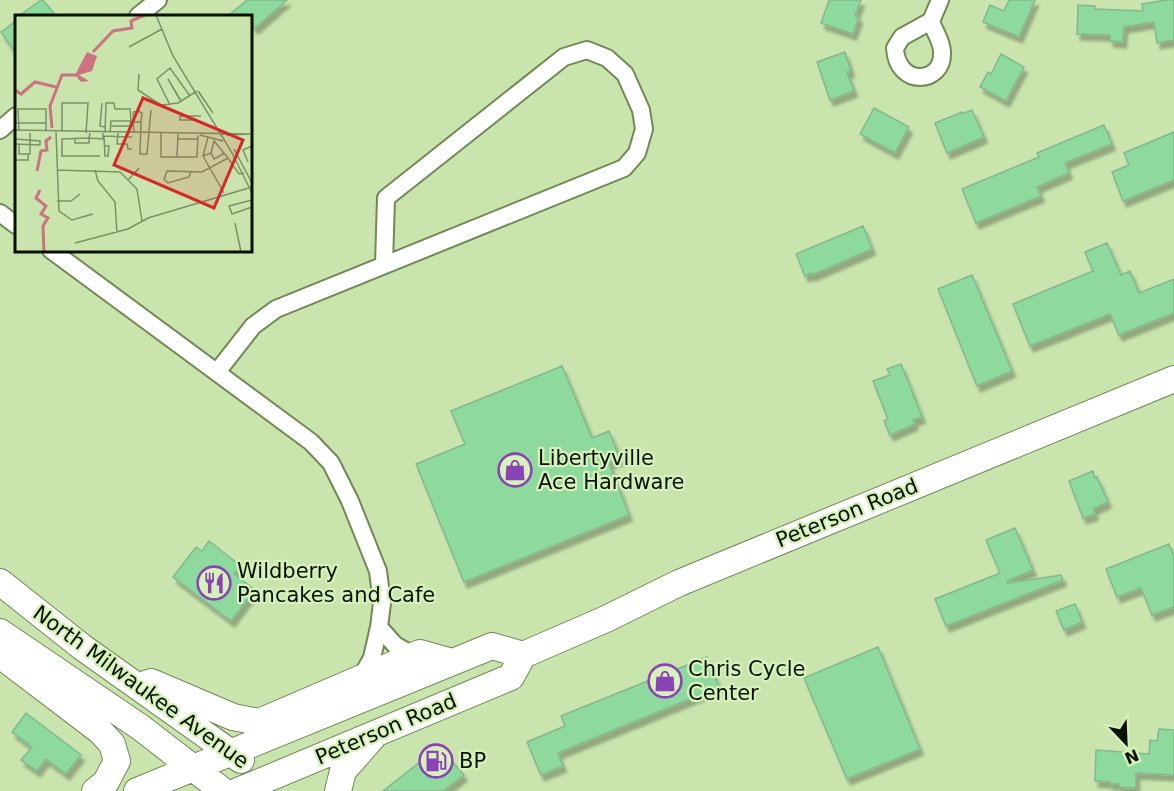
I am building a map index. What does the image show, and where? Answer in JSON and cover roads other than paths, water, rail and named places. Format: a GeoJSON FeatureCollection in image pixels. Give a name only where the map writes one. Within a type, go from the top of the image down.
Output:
{"type":"FeatureCollection","features":[{"type":"Feature","properties":{"kind":"main road","name":"Peterson Road"},"geometry":{"type":"LineString","coordinates":[[238,791],[275,785],[376,733],[511,677],[523,655],[606,619],[679,583],[1174,379]]}},
{"type":"Feature","properties":{"kind":"main road","name":"North Milwaukee Avenue"},"geometry":{"type":"LineString","coordinates":[[0,582],[72,639],[275,785]]}},
{"type":"Feature","properties":{"kind":"main road","name":"North Milwaukee Avenue"},"geometry":{"type":"LineString","coordinates":[[0,632],[140,728],[223,791]]}},
{"type":"Feature","properties":{"kind":"main road","name":"Peterson Road"},"geometry":{"type":"LineString","coordinates":[[137,791],[492,646],[523,655]]}},
{"type":"Feature","properties":{"kind":"main road"},"geometry":{"type":"LineString","coordinates":[[136,686],[151,682],[233,717],[259,722],[420,653],[452,662]]}},
{"type":"Feature","properties":{"kind":"main road"},"geometry":{"type":"LineString","coordinates":[[0,655],[100,730],[112,744],[116,757],[114,767],[106,782],[95,791]]}},
{"type":"Feature","properties":{"kind":"main road"},"geometry":{"type":"LineString","coordinates":[[338,791],[344,771],[376,733]]}},
{"type":"Feature","properties":{"kind":"street"},"geometry":{"type":"LineString","coordinates":[[139,15],[158,0]]}},
{"type":"Feature","properties":{"kind":"street"},"geometry":{"type":"LineString","coordinates":[[931,21],[940,0]]}},
{"type":"Feature","properties":{"kind":"street"},"geometry":{"type":"LineString","coordinates":[[217,372],[252,326],[276,309],[624,168],[637,153],[644,129],[641,110],[625,74],[607,58],[587,50],[564,57],[386,198],[384,265]]}},
{"type":"Feature","properties":{"kind":"street"},"geometry":{"type":"LineString","coordinates":[[0,129],[15,117]]}},
{"type":"Feature","properties":{"kind":"street"},"geometry":{"type":"LineString","coordinates":[[0,213],[15,224]]}},
{"type":"Feature","properties":{"kind":"street"},"geometry":{"type":"LineString","coordinates":[[54,252],[311,442],[331,463],[350,501],[378,571],[381,603],[379,627],[372,658],[360,679]]}},
{"type":"Feature","properties":{"kind":"street"},"geometry":{"type":"LineString","coordinates":[[379,627],[395,645],[414,656]]}},
{"type":"Feature","properties":{"kind":"place","name":"Libertyville Ace Hardware"},"geometry":{"type":"Point","coordinates":[515,470]}},
{"type":"Feature","properties":{"kind":"place","name":"Wildberry Pancakes and Cafe"},"geometry":{"type":"Point","coordinates":[214,583]}},
{"type":"Feature","properties":{"kind":"place","name":"Chris Cycle Center"},"geometry":{"type":"Point","coordinates":[665,681]}},
{"type":"Feature","properties":{"kind":"place","name":"BP"},"geometry":{"type":"Point","coordinates":[436,761]}}]}
